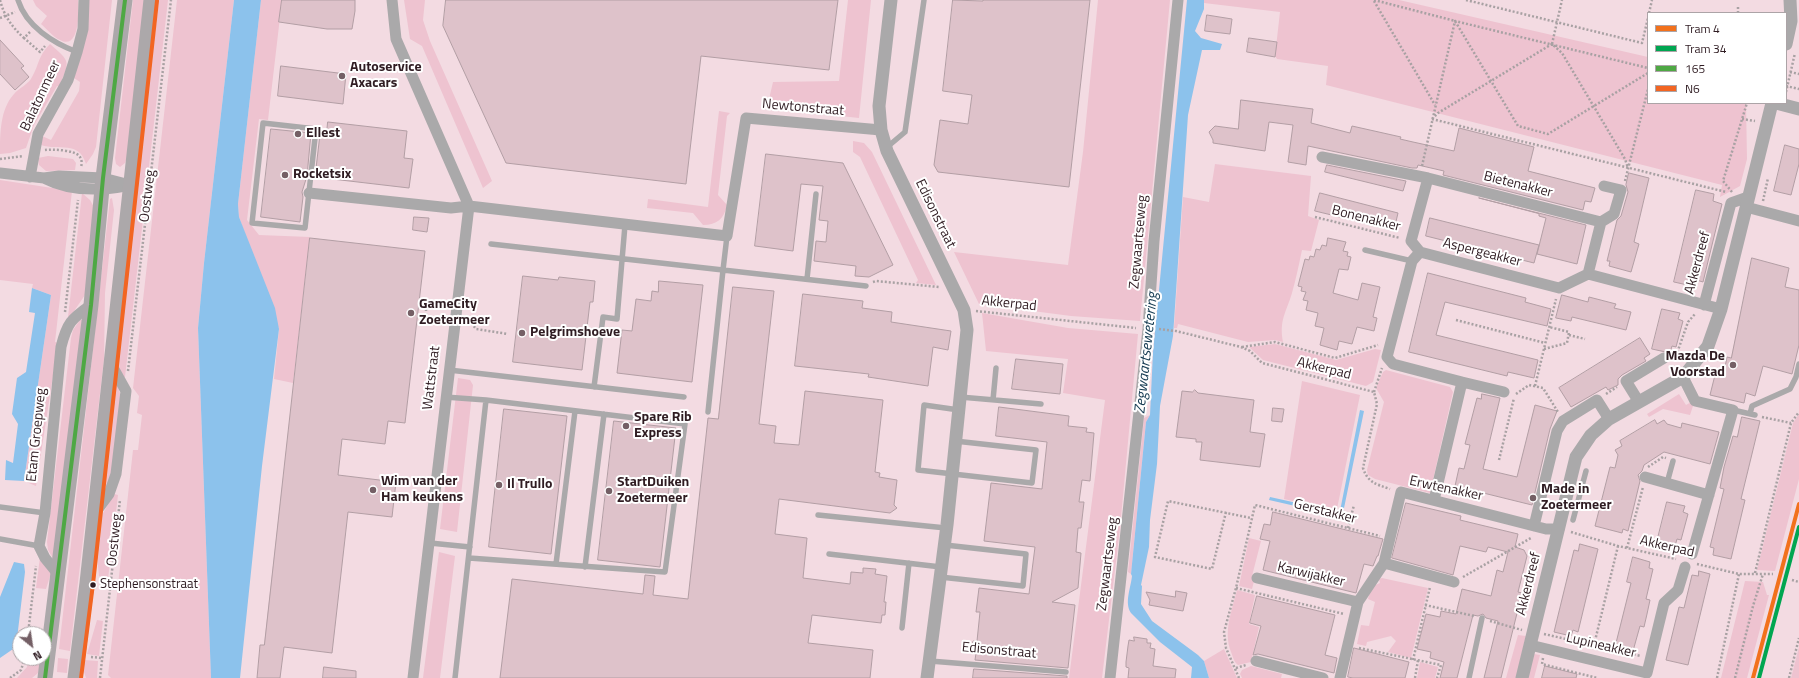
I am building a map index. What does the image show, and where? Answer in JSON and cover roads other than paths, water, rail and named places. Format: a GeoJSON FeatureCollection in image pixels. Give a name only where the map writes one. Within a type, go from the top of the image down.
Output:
{"type":"FeatureCollection","features":[{"type":"Feature","properties":{"kind":"main road"},"geometry":{"type":"LineString","coordinates":[[45,678],[91,305],[103,184],[125,0]]}},
{"type":"Feature","properties":{"kind":"main road","name":"Oostweg"},"geometry":{"type":"LineString","coordinates":[[75,678],[151,0]]}},
{"type":"Feature","properties":{"kind":"street","name":"Balatonmeer"},"geometry":{"type":"LineString","coordinates":[[30,177],[33,153],[38,134],[68,80],[77,52],[83,29],[84,0]]}},
{"type":"Feature","properties":{"kind":"street"},"geometry":{"type":"LineString","coordinates":[[392,0],[396,39],[469,206]]}},
{"type":"Feature","properties":{"kind":"street","name":"Edisonstraat"},"geometry":{"type":"LineString","coordinates":[[891,0],[880,106],[881,130],[886,148],[964,310],[967,330],[941,572],[927,678]]}},
{"type":"Feature","properties":{"kind":"street","name":"Zegwaartseweg"},"geometry":{"type":"LineString","coordinates":[[1110,678],[1152,329],[1154,240],[1178,0]]}},
{"type":"Feature","properties":{"kind":"street"},"geometry":{"type":"LineString","coordinates":[[1790,0],[1792,45]]}},
{"type":"Feature","properties":{"kind":"street","name":"Akkerdreef"},"geometry":{"type":"LineString","coordinates":[[1522,678],[1532,639],[1552,529],[1572,500],[1576,457],[1591,435],[1609,419],[1683,377],[1708,346],[1721,309],[1772,104]]}},
{"type":"Feature","properties":{"kind":"street"},"geometry":{"type":"LineString","coordinates":[[1780,104],[1799,109]]}},
{"type":"Feature","properties":{"kind":"street","name":"Newtonstraat"},"geometry":{"type":"LineString","coordinates":[[727,236],[746,118],[881,130]]}},
{"type":"Feature","properties":{"kind":"street","name":"Bietenakker"},"geometry":{"type":"LineString","coordinates":[[1322,157],[1428,178],[1600,222]]}},
{"type":"Feature","properties":{"kind":"street"},"geometry":{"type":"LineString","coordinates":[[0,173],[44,178],[56,185],[80,182],[130,185]]}},
{"type":"Feature","properties":{"kind":"street"},"geometry":{"type":"LineString","coordinates":[[1420,252],[1412,242],[1428,178]]}},
{"type":"Feature","properties":{"kind":"street"},"geometry":{"type":"LineString","coordinates":[[1604,186],[1621,190],[1614,214],[1600,222],[1588,274],[1721,309]]}},
{"type":"Feature","properties":{"kind":"street"},"geometry":{"type":"LineString","coordinates":[[309,193],[451,208],[469,206],[727,236]]}},
{"type":"Feature","properties":{"kind":"street"},"geometry":{"type":"LineString","coordinates":[[1747,202],[1799,221]]}},
{"type":"Feature","properties":{"kind":"street","name":"Akkerdreef"},"geometry":{"type":"LineString","coordinates":[[1704,305],[1731,203],[1747,202]]}},
{"type":"Feature","properties":{"kind":"street","name":"Wattstraat"},"geometry":{"type":"LineString","coordinates":[[413,678],[430,543],[448,370],[469,206]]}},
{"type":"Feature","properties":{"kind":"street","name":"Aspergeakker"},"geometry":{"type":"LineString","coordinates":[[1462,382],[1393,364],[1387,357],[1412,261],[1420,252],[1558,288],[1588,274]]}},
{"type":"Feature","properties":{"kind":"street","name":"Etam Groepweg"},"geometry":{"type":"LineString","coordinates":[[39,546],[45,513],[61,347],[66,327],[76,316],[91,305]]}},
{"type":"Feature","properties":{"kind":"street"},"geometry":{"type":"LineString","coordinates":[[1639,402],[1626,381],[1664,358]]}},
{"type":"Feature","properties":{"kind":"street","name":"Oostweg"},"geometry":{"type":"LineString","coordinates":[[94,514],[109,494],[116,474],[126,391],[111,364]]}},
{"type":"Feature","properties":{"kind":"street"},"geometry":{"type":"LineString","coordinates":[[1683,377],[1695,401],[1733,410]]}},
{"type":"Feature","properties":{"kind":"street"},"geometry":{"type":"LineString","coordinates":[[1434,500],[1462,382],[1504,392]]}},
{"type":"Feature","properties":{"kind":"street"},"geometry":{"type":"LineString","coordinates":[[1534,526],[1557,431],[1563,421],[1597,400],[1609,419]]}},
{"type":"Feature","properties":{"kind":"street","name":"Lupineakker"},"geometry":{"type":"LineString","coordinates":[[1532,639],[1651,675],[1651,659],[1664,603],[1678,590],[1709,495],[1733,410]]}},
{"type":"Feature","properties":{"kind":"street"},"geometry":{"type":"LineString","coordinates":[[1645,477],[1709,495]]}},
{"type":"Feature","properties":{"kind":"street","name":"Erwtenakker"},"geometry":{"type":"LineString","coordinates":[[1340,678],[1358,602],[1384,563],[1401,492],[1534,526],[1552,529]]}},
{"type":"Feature","properties":{"kind":"street"},"geometry":{"type":"LineString","coordinates":[[39,546],[45,558],[58,574]]}},
{"type":"Feature","properties":{"kind":"street"},"geometry":{"type":"LineString","coordinates":[[1384,563],[1454,582]]}},
{"type":"Feature","properties":{"kind":"street","name":"Karwijakker"},"geometry":{"type":"LineString","coordinates":[[1257,578],[1358,602]]}},
{"type":"Feature","properties":{"kind":"street"},"geometry":{"type":"LineString","coordinates":[[1256,661],[1323,678]]}},
{"type":"Feature","properties":{"kind":"lane","name":"Balatonmeer"},"geometry":{"type":"LineString","coordinates":[[18,0],[21,9],[35,26],[59,45],[77,52]]}},
{"type":"Feature","properties":{"kind":"lane"},"geometry":{"type":"LineString","coordinates":[[886,148],[905,132],[924,0]]}},
{"type":"Feature","properties":{"kind":"lane"},"geometry":{"type":"LineString","coordinates":[[263,123],[316,129],[309,193],[305,228],[252,223],[263,123]]}},
{"type":"Feature","properties":{"kind":"lane"},"geometry":{"type":"LineString","coordinates":[[807,279],[816,194]]}},
{"type":"Feature","properties":{"kind":"lane"},"geometry":{"type":"LineString","coordinates":[[594,387],[603,317],[617,319],[625,225]]}},
{"type":"Feature","properties":{"kind":"lane"},"geometry":{"type":"LineString","coordinates":[[708,412],[727,236]]}},
{"type":"Feature","properties":{"kind":"lane"},"geometry":{"type":"LineString","coordinates":[[491,244],[866,286]]}},
{"type":"Feature","properties":{"kind":"lane"},"geometry":{"type":"LineString","coordinates":[[1365,250],[1412,261]]}},
{"type":"Feature","properties":{"kind":"lane"},"geometry":{"type":"LineString","coordinates":[[1733,410],[1753,415],[1752,406],[1790,390],[1796,378],[1799,364]]}},
{"type":"Feature","properties":{"kind":"lane"},"geometry":{"type":"LineString","coordinates":[[993,400],[996,368]]}},
{"type":"Feature","properties":{"kind":"lane"},"geometry":{"type":"LineString","coordinates":[[448,370],[684,397]]}},
{"type":"Feature","properties":{"kind":"lane"},"geometry":{"type":"LineString","coordinates":[[445,397],[486,400],[685,424],[665,572],[469,558]]}},
{"type":"Feature","properties":{"kind":"lane"},"geometry":{"type":"LineString","coordinates":[[455,678],[486,400]]}},
{"type":"Feature","properties":{"kind":"lane"},"geometry":{"type":"LineString","coordinates":[[955,441],[1036,450],[1032,483],[918,470],[924,405],[993,400],[1041,404]]}},
{"type":"Feature","properties":{"kind":"lane"},"geometry":{"type":"LineString","coordinates":[[556,564],[575,411]]}},
{"type":"Feature","properties":{"kind":"lane"},"geometry":{"type":"LineString","coordinates":[[585,566],[604,414]]}},
{"type":"Feature","properties":{"kind":"lane"},"geometry":{"type":"LineString","coordinates":[[1667,483],[1674,462]]}},
{"type":"Feature","properties":{"kind":"lane"},"geometry":{"type":"LineString","coordinates":[[1573,520],[1572,500],[1586,471]]}},
{"type":"Feature","properties":{"kind":"lane"},"geometry":{"type":"LineString","coordinates":[[0,507],[45,513]]}},
{"type":"Feature","properties":{"kind":"lane"},"geometry":{"type":"LineString","coordinates":[[818,514],[946,528]]}},
{"type":"Feature","properties":{"kind":"lane"},"geometry":{"type":"LineString","coordinates":[[0,539],[39,546]]}},
{"type":"Feature","properties":{"kind":"lane"},"geometry":{"type":"LineString","coordinates":[[430,543],[470,547]]}},
{"type":"Feature","properties":{"kind":"lane"},"geometry":{"type":"LineString","coordinates":[[829,554],[909,563],[941,572],[1023,586],[1026,554],[944,545]]}},
{"type":"Feature","properties":{"kind":"lane"},"geometry":{"type":"LineString","coordinates":[[902,628],[909,563]]}},
{"type":"Feature","properties":{"kind":"lane"},"geometry":{"type":"LineString","coordinates":[[1469,678],[1482,618]]}},
{"type":"Feature","properties":{"kind":"lane","name":"Edisonstraat"},"geometry":{"type":"LineString","coordinates":[[929,661],[1066,672]]}},
{"type":"Feature","properties":{"kind":"water"},"geometry":{"type":"Polygon","coordinates":[[[234,0],[261,0],[238,204],[239,217],[275,308],[279,329],[262,466],[240,678],[211,678],[198,328],[234,0]]]}},
{"type":"Feature","properties":{"kind":"water"},"geometry":{"type":"Polygon","coordinates":[[[1187,0],[1204,0],[1204,9],[1195,31],[1201,38],[1222,44],[1220,50],[1202,50],[1188,115],[1173,336],[1160,406],[1157,464],[1150,520],[1149,547],[1141,585],[1141,604],[1152,621],[1204,661],[1209,678],[1191,678],[1192,667],[1160,642],[1131,613],[1128,605],[1146,422],[1150,415],[1153,352],[1187,0]]]}},
{"type":"Feature","properties":{"kind":"water"},"geometry":{"type":"Polygon","coordinates":[[[32,288],[51,295],[24,481],[5,480],[6,460],[13,463],[18,424],[12,414],[17,378],[26,372],[35,313],[29,312],[32,288]]]}},
{"type":"Feature","properties":{"kind":"water"},"geometry":{"type":"Polygon","coordinates":[[[1360,410],[1364,411],[1343,513],[1339,516],[1269,500],[1270,497],[1338,512],[1340,511],[1360,410]]]}},
{"type":"Feature","properties":{"kind":"water"},"geometry":{"type":"Polygon","coordinates":[[[14,562],[24,564],[25,572],[19,626],[12,626],[12,650],[0,658],[0,597],[14,562]]]}},
{"type":"Feature","properties":{"kind":"tram line","name":"4"},"geometry":{"type":"LineString","coordinates":[[1753,678],[1799,504]]}},
{"type":"Feature","properties":{"kind":"tram line","name":"34"},"geometry":{"type":"LineString","coordinates":[[1759,678],[1799,527]]}},
{"type":"Feature","properties":{"kind":"place","name":"Autoservice Axacars"},"geometry":{"type":"Point","coordinates":[342,76]}},
{"type":"Feature","properties":{"kind":"place","name":"Ellest"},"geometry":{"type":"Point","coordinates":[298,134]}},
{"type":"Feature","properties":{"kind":"place","name":"Rocketsix"},"geometry":{"type":"Point","coordinates":[285,175]}},
{"type":"Feature","properties":{"kind":"place","name":"GameCity Zoetermeer"},"geometry":{"type":"Point","coordinates":[411,313]}},
{"type":"Feature","properties":{"kind":"place","name":"Pelgrimshoeve"},"geometry":{"type":"Point","coordinates":[522,333]}},
{"type":"Feature","properties":{"kind":"place","name":"Mazda De Voorstad"},"geometry":{"type":"Point","coordinates":[1733,365]}},
{"type":"Feature","properties":{"kind":"place","name":"Spare Rib Express"},"geometry":{"type":"Point","coordinates":[626,426]}},
{"type":"Feature","properties":{"kind":"place","name":"Il Trullo"},"geometry":{"type":"Point","coordinates":[499,485]}},
{"type":"Feature","properties":{"kind":"place","name":"Wim van der Ham keukens"},"geometry":{"type":"Point","coordinates":[373,490]}},
{"type":"Feature","properties":{"kind":"place","name":"StartDuiken Zoetermeer"},"geometry":{"type":"Point","coordinates":[609,491]}},
{"type":"Feature","properties":{"kind":"place","name":"Made in Zoetermeer"},"geometry":{"type":"Point","coordinates":[1533,498]}},
{"type":"Feature","properties":{"kind":"place","name":"Stephensonstraat"},"geometry":{"type":"Point","coordinates":[93,585]}},
{"type":"Feature","properties":{"kind":"water label","name":"Zegwaartsewetering"},"geometry":{"type":"Point","coordinates":[1147,353]}}]}
